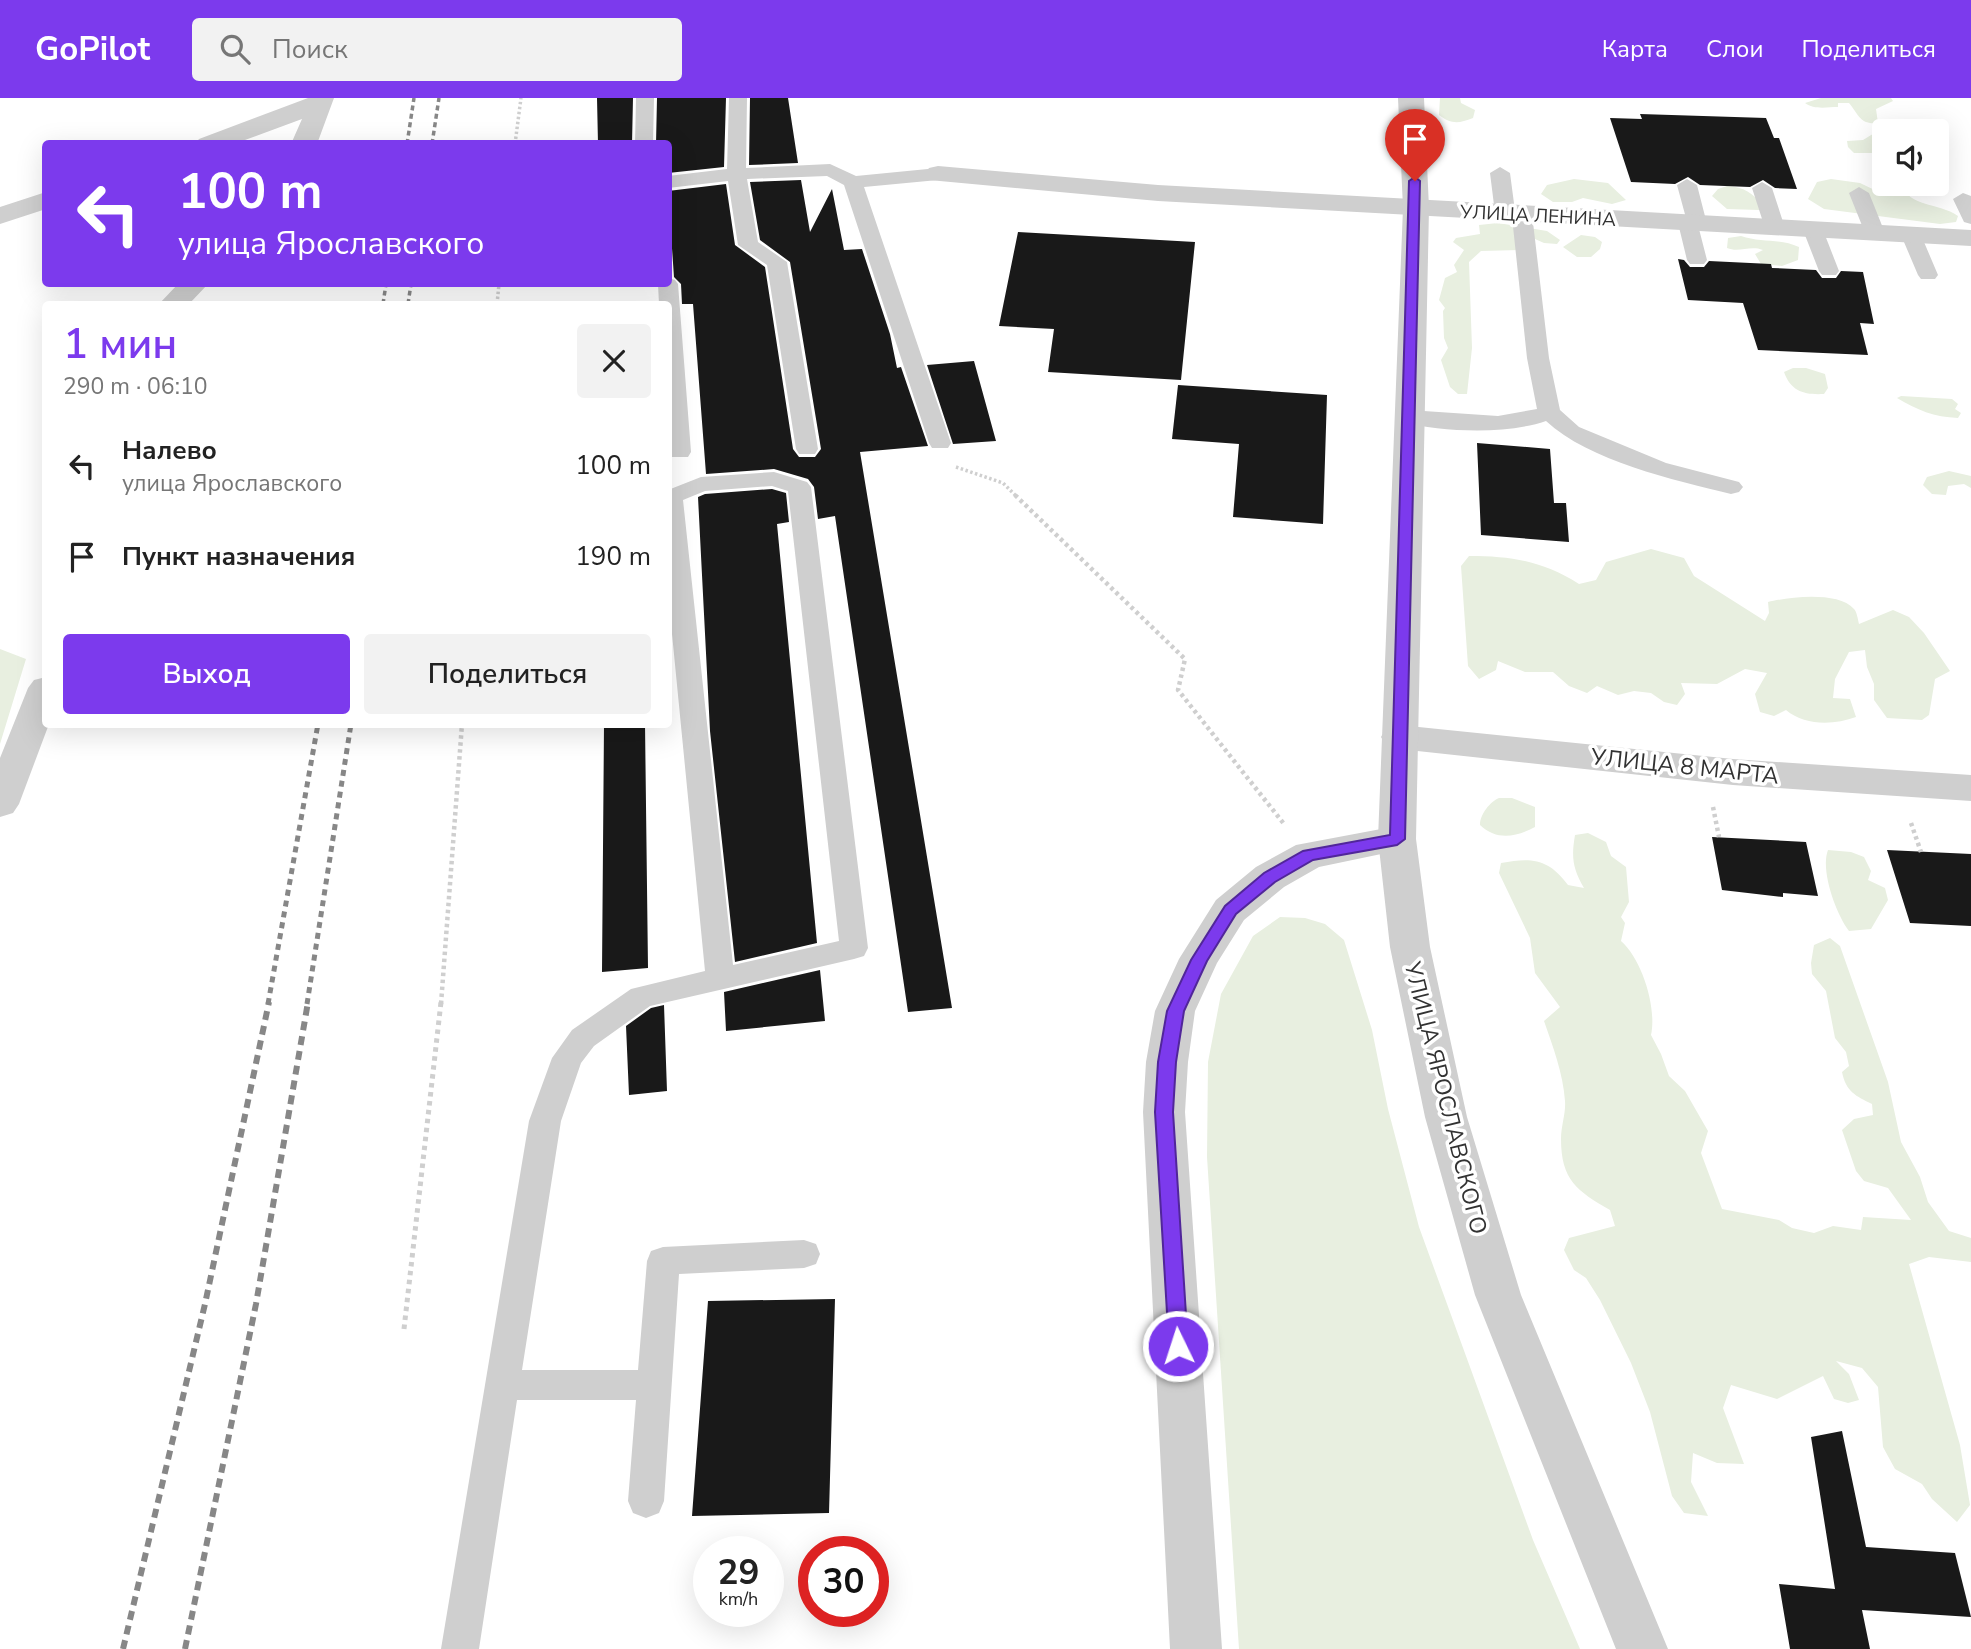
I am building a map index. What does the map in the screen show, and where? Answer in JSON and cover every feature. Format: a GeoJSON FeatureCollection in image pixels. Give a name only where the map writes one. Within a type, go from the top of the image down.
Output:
{"type":"FeatureCollection","features":[{"type":"Feature","properties":{"kind":"street","name":"УЛИЦА ЯРОСЛАВСКОГО"},"geometry":{"type":"LineString","coordinates":[[1411,98],[1416,208],[1397,839],[1410,947],[1427,1034],[1470,1206],[1497,1295],[1642,1649]]}},
{"type":"Feature","properties":{"kind":"street"},"geometry":{"type":"LineString","coordinates":[[219,140],[321,101]]}},
{"type":"Feature","properties":{"kind":"street"},"geometry":{"type":"LineString","coordinates":[[306,140],[321,101]]}},
{"type":"Feature","properties":{"kind":"street","name":"УЛИЦА ЛЕНИНА"},"geometry":{"type":"LineString","coordinates":[[938,174],[1158,193],[1971,238]]}},
{"type":"Feature","properties":{"kind":"street"},"geometry":{"type":"LineString","coordinates":[[0,216],[42,201]]}},
{"type":"Feature","properties":{"kind":"street"},"geometry":{"type":"LineString","coordinates":[[176,301],[191,287]]}},
{"type":"Feature","properties":{"kind":"street"},"geometry":{"type":"LineString","coordinates":[[0,804],[42,698]]}},
{"type":"Feature","properties":{"kind":"street","name":"УЛИЦА 8 МАРТА"},"geometry":{"type":"LineString","coordinates":[[1399,737],[1733,772],[1971,788]]}},
{"type":"Feature","properties":{"kind":"street"},"geometry":{"type":"LineString","coordinates":[[1196,1649],[1164,1112],[1167,1062],[1175,1011],[1199,960],[1230,910],[1270,877],[1309,855],[1397,839]]}},
{"type":"Feature","properties":{"kind":"lane"},"geometry":{"type":"LineString","coordinates":[[644,140],[645,98]]}},
{"type":"Feature","properties":{"kind":"lane"},"geometry":{"type":"LineString","coordinates":[[738,98],[736,174],[748,245],[776,262],[807,449]]}},
{"type":"Feature","properties":{"kind":"lane"},"geometry":{"type":"LineString","coordinates":[[672,182],[736,174],[830,170],[853,182],[938,174]]}},
{"type":"Feature","properties":{"kind":"lane"},"geometry":{"type":"LineString","coordinates":[[1500,173],[1514,214],[1549,412],[1571,432],[1658,468],[1731,486]]}},
{"type":"Feature","properties":{"kind":"lane"},"geometry":{"type":"LineString","coordinates":[[853,182],[940,443]]}},
{"type":"Feature","properties":{"kind":"lane"},"geometry":{"type":"LineString","coordinates":[[1687,185],[1698,260]]}},
{"type":"Feature","properties":{"kind":"lane"},"geometry":{"type":"LineString","coordinates":[[1762,188],[1775,228]]}},
{"type":"Feature","properties":{"kind":"lane"},"geometry":{"type":"LineString","coordinates":[[1859,193],[1875,233]]}},
{"type":"Feature","properties":{"kind":"lane"},"geometry":{"type":"LineString","coordinates":[[1963,199],[1971,218]]}},
{"type":"Feature","properties":{"kind":"lane"},"geometry":{"type":"LineString","coordinates":[[1813,230],[1829,271]]}},
{"type":"Feature","properties":{"kind":"lane"},"geometry":{"type":"LineString","coordinates":[[1911,235],[1928,275]]}},
{"type":"Feature","properties":{"kind":"lane"},"geometry":{"type":"LineString","coordinates":[[672,340],[680,452]]}},
{"type":"Feature","properties":{"kind":"lane"},"geometry":{"type":"LineString","coordinates":[[1409,417],[1508,423],[1531,420],[1549,412]]}},
{"type":"Feature","properties":{"kind":"lane"},"geometry":{"type":"LineString","coordinates":[[460,1649],[545,1121],[567,1058],[583,1038],[641,997],[854,948],[799,487],[774,479],[701,484],[672,497]]}},
{"type":"Feature","properties":{"kind":"lane"},"geometry":{"type":"LineString","coordinates":[[672,507],[720,978]]}},
{"type":"Feature","properties":{"kind":"lane"},"geometry":{"type":"LineString","coordinates":[[646,1501],[663,1261],[804,1254]]}},
{"type":"Feature","properties":{"kind":"lane"},"geometry":{"type":"LineString","coordinates":[[503,1385],[656,1385]]}},
{"type":"Feature","properties":{"kind":"path"},"geometry":{"type":"LineString","coordinates":[[516,140],[521,98]]}},
{"type":"Feature","properties":{"kind":"path"},"geometry":{"type":"LineString","coordinates":[[940,443],[950,465],[1003,483],[1185,659],[1178,690],[1309,855]]}},
{"type":"Feature","properties":{"kind":"path"},"geometry":{"type":"LineString","coordinates":[[404,1329],[444,975],[462,728]]}},
{"type":"Feature","properties":{"kind":"green space"},"geometry":{"type":"Polygon","coordinates":[[[1440,98],[1460,98],[1461,103],[1475,110],[1473,118],[1455,122],[1443,118],[1439,115],[1440,98]]]}},
{"type":"Feature","properties":{"kind":"green space"},"geometry":{"type":"Polygon","coordinates":[[[1821,98],[1891,98],[1893,101],[1876,109],[1877,119],[1872,119],[1872,123],[1860,118],[1849,103],[1821,108],[1805,103],[1821,98]]]}},
{"type":"Feature","properties":{"kind":"green space"},"geometry":{"type":"Polygon","coordinates":[[[1872,134],[1872,153],[1854,153],[1848,147],[1847,141],[1863,140],[1872,134]]]}},
{"type":"Feature","properties":{"kind":"green space"},"geometry":{"type":"Polygon","coordinates":[[[1574,179],[1608,183],[1626,200],[1612,204],[1583,198],[1572,202],[1553,202],[1541,194],[1547,185],[1574,179]]]}},
{"type":"Feature","properties":{"kind":"green space"},"geometry":{"type":"Polygon","coordinates":[[[1831,179],[1860,183],[1872,189],[1872,196],[1910,196],[1958,216],[1956,222],[1940,224],[1824,209],[1808,199],[1817,182],[1831,179]]]}},
{"type":"Feature","properties":{"kind":"green space"},"geometry":{"type":"Polygon","coordinates":[[[1727,186],[1748,191],[1763,206],[1759,210],[1727,209],[1712,196],[1718,189],[1727,186]]]}},
{"type":"Feature","properties":{"kind":"green space"},"geometry":{"type":"Polygon","coordinates":[[[1498,223],[1547,231],[1560,240],[1557,244],[1535,239],[1532,246],[1520,250],[1481,251],[1469,262],[1472,348],[1467,394],[1458,394],[1450,387],[1441,360],[1448,348],[1444,338],[1445,308],[1439,300],[1445,278],[1457,272],[1454,265],[1464,250],[1453,242],[1456,238],[1480,234],[1479,225],[1498,223]]]}},
{"type":"Feature","properties":{"kind":"green space"},"geometry":{"type":"Polygon","coordinates":[[[1581,235],[1595,237],[1602,242],[1600,249],[1591,257],[1577,257],[1563,247],[1581,235]]]}},
{"type":"Feature","properties":{"kind":"green space"},"geometry":{"type":"Polygon","coordinates":[[[1741,236],[1785,242],[1799,247],[1798,260],[1782,266],[1761,264],[1755,254],[1763,250],[1727,248],[1728,238],[1741,236]]]}},
{"type":"Feature","properties":{"kind":"green space"},"geometry":{"type":"Polygon","coordinates":[[[1793,368],[1806,368],[1825,374],[1828,388],[1824,394],[1805,393],[1795,388],[1784,372],[1793,368]]]}},
{"type":"Feature","properties":{"kind":"green space"},"geometry":{"type":"Polygon","coordinates":[[[1897,398],[1952,399],[1958,404],[1955,409],[1961,413],[1958,418],[1933,414],[1897,398]]]}},
{"type":"Feature","properties":{"kind":"green space"},"geometry":{"type":"Polygon","coordinates":[[[1949,471],[1971,476],[1971,488],[1964,484],[1948,486],[1946,495],[1932,494],[1923,485],[1927,477],[1949,471]]]}},
{"type":"Feature","properties":{"kind":"green space"},"geometry":{"type":"Polygon","coordinates":[[[1651,549],[1684,558],[1694,576],[1765,621],[1769,613],[1768,602],[1813,597],[1847,603],[1855,610],[1859,624],[1893,610],[1909,617],[1924,633],[1950,671],[1935,679],[1929,715],[1922,720],[1887,718],[1874,700],[1874,684],[1867,667],[1865,650],[1849,652],[1835,679],[1833,698],[1850,699],[1856,717],[1829,723],[1802,719],[1786,710],[1774,716],[1760,712],[1755,694],[1767,673],[1745,669],[1717,684],[1681,683],[1685,694],[1677,705],[1664,702],[1651,693],[1634,691],[1618,695],[1597,686],[1587,693],[1569,686],[1553,672],[1525,672],[1498,661],[1496,670],[1479,679],[1468,666],[1461,566],[1469,556],[1526,561],[1579,584],[1596,580],[1606,562],[1651,549]]]}},
{"type":"Feature","properties":{"kind":"green space"},"geometry":{"type":"Polygon","coordinates":[[[0,649],[26,659],[0,744],[0,649]]]}},
{"type":"Feature","properties":{"kind":"green space"},"geometry":{"type":"Polygon","coordinates":[[[1499,798],[1512,798],[1535,807],[1535,827],[1507,836],[1486,830],[1480,825],[1482,817],[1492,802],[1499,798]]]}},
{"type":"Feature","properties":{"kind":"green space"},"geometry":{"type":"Polygon","coordinates":[[[1588,833],[1606,842],[1611,856],[1626,867],[1629,902],[1621,917],[1625,923],[1621,941],[1635,959],[1646,985],[1652,1011],[1651,1035],[1669,1076],[1685,1091],[1708,1131],[1701,1153],[1722,1209],[1779,1220],[1792,1228],[1814,1233],[1833,1226],[1861,1230],[1863,1217],[1911,1220],[1888,1188],[1864,1181],[1856,1171],[1842,1130],[1854,1119],[1873,1115],[1872,1104],[1857,1096],[1846,1084],[1842,1072],[1849,1066],[1846,1052],[1835,1038],[1826,991],[1812,974],[1814,945],[1830,938],[1840,946],[1888,1082],[1901,1142],[1920,1177],[1928,1202],[1949,1231],[1971,1238],[1971,1262],[1929,1257],[1909,1264],[1960,1445],[1970,1505],[1957,1522],[1932,1499],[1922,1484],[1895,1469],[1883,1447],[1878,1387],[1862,1368],[1836,1361],[1849,1374],[1859,1400],[1848,1403],[1834,1399],[1823,1376],[1777,1399],[1731,1385],[1723,1408],[1744,1464],[1717,1463],[1693,1453],[1691,1482],[1708,1516],[1684,1513],[1672,1496],[1650,1412],[1631,1363],[1600,1300],[1586,1278],[1574,1270],[1564,1250],[1569,1238],[1615,1226],[1610,1210],[1580,1190],[1573,1183],[1564,1165],[1561,1139],[1564,1091],[1544,1021],[1560,1007],[1535,973],[1530,938],[1499,873],[1501,863],[1531,860],[1547,865],[1568,885],[1584,888],[1575,869],[1573,850],[1575,835],[1588,833]]]}},
{"type":"Feature","properties":{"kind":"green space"},"geometry":{"type":"Polygon","coordinates":[[[1828,850],[1851,852],[1864,857],[1871,871],[1868,880],[1885,888],[1888,900],[1871,929],[1849,931],[1844,923],[1828,880],[1828,850]]]}},
{"type":"Feature","properties":{"kind":"green space"},"geometry":{"type":"Polygon","coordinates":[[[1280,917],[1305,918],[1325,924],[1344,940],[1372,1030],[1388,1109],[1419,1227],[1533,1540],[1580,1649],[1239,1649],[1207,1157],[1208,1062],[1221,994],[1253,936],[1280,917]]]}},
{"type":"Feature","properties":{"kind":"building"},"geometry":{"type":"Polygon","coordinates":[[[597,98],[633,98],[632,140],[598,140],[597,98]]]}},
{"type":"Feature","properties":{"kind":"building"},"geometry":{"type":"Polygon","coordinates":[[[657,98],[726,98],[724,167],[672,173],[672,140],[656,140],[657,98]]]}},
{"type":"Feature","properties":{"kind":"building"},"geometry":{"type":"Polygon","coordinates":[[[750,98],[788,98],[798,163],[749,165],[750,98]]]}},
{"type":"Feature","properties":{"kind":"building"},"geometry":{"type":"Polygon","coordinates":[[[1640,114],[1766,118],[1774,138],[1779,138],[1797,189],[1775,188],[1763,180],[1750,187],[1700,185],[1688,177],[1675,184],[1631,182],[1610,118],[1642,119],[1640,114]]]}},
{"type":"Feature","properties":{"kind":"building"},"geometry":{"type":"Polygon","coordinates":[[[801,180],[810,232],[832,189],[844,250],[862,249],[890,334],[897,368],[901,367],[928,446],[860,452],[952,1008],[908,1012],[835,516],[818,519],[814,487],[808,479],[774,469],[706,474],[693,304],[682,304],[681,284],[674,277],[672,191],[726,184],[735,245],[765,267],[793,449],[799,457],[815,457],[821,449],[790,262],[760,240],[750,182],[801,180]]]}},
{"type":"Feature","properties":{"kind":"building"},"geometry":{"type":"Polygon","coordinates":[[[1018,232],[1195,242],[1181,380],[1048,372],[1054,329],[999,326],[1018,232]]]}},
{"type":"Feature","properties":{"kind":"building"},"geometry":{"type":"Polygon","coordinates":[[[1678,259],[1684,260],[1690,267],[1704,267],[1709,261],[1771,264],[1772,268],[1816,270],[1822,278],[1836,278],[1841,271],[1863,272],[1874,324],[1860,323],[1868,355],[1758,350],[1743,303],[1688,300],[1678,259]]]}},
{"type":"Feature","properties":{"kind":"building"},"geometry":{"type":"Polygon","coordinates":[[[974,361],[996,441],[953,444],[927,365],[974,361]]]}},
{"type":"Feature","properties":{"kind":"building"},"geometry":{"type":"Polygon","coordinates":[[[1178,385],[1327,395],[1323,524],[1233,517],[1239,444],[1172,439],[1178,385]]]}},
{"type":"Feature","properties":{"kind":"building"},"geometry":{"type":"Polygon","coordinates":[[[1477,443],[1550,449],[1554,503],[1566,503],[1569,542],[1481,535],[1477,443]]]}},
{"type":"Feature","properties":{"kind":"building"},"geometry":{"type":"Polygon","coordinates":[[[772,489],[786,493],[789,522],[777,524],[817,943],[735,962],[710,731],[698,497],[705,494],[772,489]]]}},
{"type":"Feature","properties":{"kind":"building"},"geometry":{"type":"Polygon","coordinates":[[[604,728],[645,728],[648,968],[602,972],[604,728]]]}},
{"type":"Feature","properties":{"kind":"building"},"geometry":{"type":"Polygon","coordinates":[[[1712,837],[1806,842],[1818,896],[1783,893],[1783,897],[1722,890],[1712,837]]]}},
{"type":"Feature","properties":{"kind":"building"},"geometry":{"type":"Polygon","coordinates":[[[1887,850],[1971,854],[1971,926],[1910,923],[1887,850]]]}},
{"type":"Feature","properties":{"kind":"building"},"geometry":{"type":"Polygon","coordinates":[[[820,970],[825,1021],[726,1031],[724,992],[820,970]]]}},
{"type":"Feature","properties":{"kind":"building"},"geometry":{"type":"Polygon","coordinates":[[[664,1005],[667,1091],[629,1095],[626,1026],[651,1008],[664,1005]]]}},
{"type":"Feature","properties":{"kind":"building"},"geometry":{"type":"Polygon","coordinates":[[[835,1299],[829,1513],[692,1516],[708,1301],[835,1299]]]}},
{"type":"Feature","properties":{"kind":"building"},"geometry":{"type":"Polygon","coordinates":[[[1842,1431],[1866,1547],[1955,1553],[1971,1617],[1862,1610],[1870,1649],[1790,1649],[1779,1584],[1835,1589],[1811,1437],[1842,1431]]]}},
{"type":"Feature","properties":{"kind":"railway"},"geometry":{"type":"LineString","coordinates":[[408,140],[414,98]]}},
{"type":"Feature","properties":{"kind":"railway"},"geometry":{"type":"LineString","coordinates":[[433,140],[439,98]]}},
{"type":"Feature","properties":{"kind":"railway"},"geometry":{"type":"LineString","coordinates":[[383,301],[386,287]]}},
{"type":"Feature","properties":{"kind":"railway"},"geometry":{"type":"LineString","coordinates":[[408,301],[411,287]]}},
{"type":"Feature","properties":{"kind":"railway"},"geometry":{"type":"LineString","coordinates":[[268,1004],[317,728]]}},
{"type":"Feature","properties":{"kind":"railway"},"geometry":{"type":"LineString","coordinates":[[307,1004],[350,728]]}},
{"type":"Feature","properties":{"kind":"railway"},"geometry":{"type":"LineString","coordinates":[[123,1649],[205,1304],[269,1002]]}},
{"type":"Feature","properties":{"kind":"railway"},"geometry":{"type":"LineString","coordinates":[[185,1649],[256,1304],[308,1002]]}},
{"type":"Feature","properties":{"kind":"route"},"geometry":{"type":"LineString","coordinates":[[1178,1346],[1164,1112],[1167,1062],[1175,1011],[1199,960],[1230,910],[1270,877],[1309,855],[1397,839],[1415,181]]}}]}
